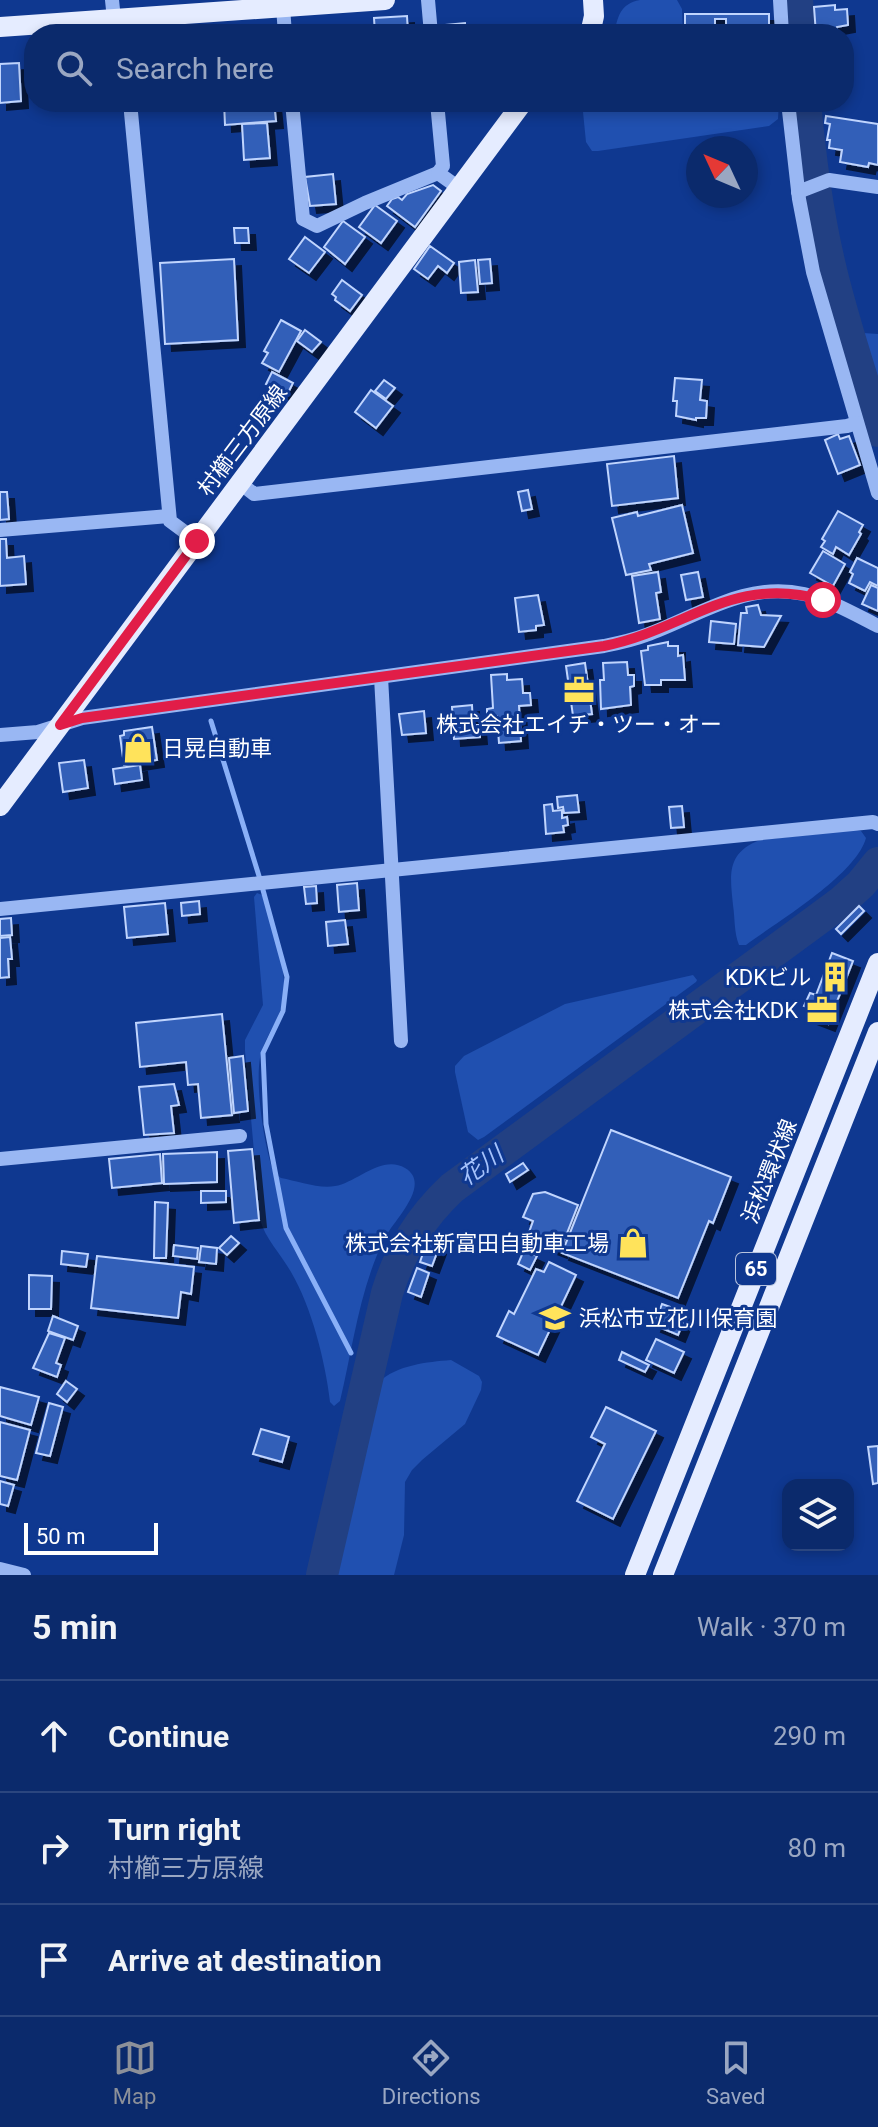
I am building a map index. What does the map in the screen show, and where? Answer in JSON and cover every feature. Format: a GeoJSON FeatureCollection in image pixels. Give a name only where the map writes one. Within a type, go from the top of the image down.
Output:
{"type":"FeatureCollection","features":[{"type":"Feature","properties":{"kind":"main road"},"geometry":{"type":"LineString","coordinates":[[39,24],[385,0]]}},
{"type":"Feature","properties":{"kind":"main road"},"geometry":{"type":"LineString","coordinates":[[592,24],[593,0]]}},
{"type":"Feature","properties":{"kind":"main road"},"geometry":{"type":"LineString","coordinates":[[0,27],[24,25]]}},
{"type":"Feature","properties":{"kind":"main road","name":"村櫛三方原線"},"geometry":{"type":"LineString","coordinates":[[0,806],[516,112]]}},
{"type":"Feature","properties":{"kind":"main road","name":"浜松環状線"},"geometry":{"type":"LineString","coordinates":[[635,1575],[878,963]]}},
{"type":"Feature","properties":{"kind":"main road","name":"65"},"geometry":{"type":"LineString","coordinates":[[663,1575],[878,1032]]}},
{"type":"Feature","properties":{"kind":"street"},"geometry":{"type":"LineString","coordinates":[[428,0],[430,24]]}},
{"type":"Feature","properties":{"kind":"street"},"geometry":{"type":"LineString","coordinates":[[780,0],[781,24]]}},
{"type":"Feature","properties":{"kind":"street"},"geometry":{"type":"LineString","coordinates":[[283,7],[284,24]]}},
{"type":"Feature","properties":{"kind":"street"},"geometry":{"type":"LineString","coordinates":[[131,112],[169,516],[170,521],[197,541]]}},
{"type":"Feature","properties":{"kind":"street"},"geometry":{"type":"LineString","coordinates":[[293,112],[303,219],[317,226],[365,203],[436,176],[443,166],[438,112]]}},
{"type":"Feature","properties":{"kind":"street"},"geometry":{"type":"LineString","coordinates":[[790,112],[813,272],[878,493]]}},
{"type":"Feature","properties":{"kind":"street"},"geometry":{"type":"LineString","coordinates":[[438,173],[459,188]]}},
{"type":"Feature","properties":{"kind":"street"},"geometry":{"type":"LineString","coordinates":[[802,191],[829,180],[878,187]]}},
{"type":"Feature","properties":{"kind":"street"},"geometry":{"type":"LineString","coordinates":[[240,483],[254,494],[857,423]]}},
{"type":"Feature","properties":{"kind":"street"},"geometry":{"type":"LineString","coordinates":[[0,530],[169,516]]}},
{"type":"Feature","properties":{"kind":"street"},"geometry":{"type":"LineString","coordinates":[[0,735],[38,732],[82,718],[625,642],[737,596],[759,592],[802,594],[823,600],[878,626]]}},
{"type":"Feature","properties":{"kind":"street"},"geometry":{"type":"LineString","coordinates":[[381,677],[401,1041]]}},
{"type":"Feature","properties":{"kind":"street"},"geometry":{"type":"LineString","coordinates":[[0,909],[858,823],[878,824]]}},
{"type":"Feature","properties":{"kind":"street"},"geometry":{"type":"LineString","coordinates":[[0,1159],[240,1136]]}},
{"type":"Feature","properties":{"kind":"street"},"geometry":{"type":"LineString","coordinates":[[2,1571],[24,1575]]}},
{"type":"Feature","properties":{"kind":"shaded area"},"geometry":{"type":"Polygon","coordinates":[[[677,0],[682,9],[683,24],[617,24],[624,8],[633,2],[677,0]]]}},
{"type":"Feature","properties":{"kind":"shaded area"},"geometry":{"type":"Polygon","coordinates":[[[583,112],[778,112],[778,119],[769,126],[592,151],[586,142],[583,112]]]}},
{"type":"Feature","properties":{"kind":"shaded area"},"geometry":{"type":"Polygon","coordinates":[[[863,333],[878,334],[878,403],[859,341],[863,333]]]}},
{"type":"Feature","properties":{"kind":"shaded area"},"geometry":{"type":"Polygon","coordinates":[[[861,831],[866,838],[859,852],[832,882],[746,945],[739,945],[731,875],[741,851],[760,840],[861,831]]]}},
{"type":"Feature","properties":{"kind":"shaded area"},"geometry":{"type":"Polygon","coordinates":[[[257,893],[262,895],[284,980],[281,1008],[262,1050],[259,1076],[263,1130],[274,1173],[281,1178],[329,1187],[387,1164],[405,1168],[415,1183],[409,1202],[377,1255],[358,1317],[340,1401],[334,1406],[330,1402],[321,1352],[305,1302],[260,1219],[245,1051],[245,1040],[263,1005],[254,897],[257,893]]]}},
{"type":"Feature","properties":{"kind":"shaded area"},"geometry":{"type":"Polygon","coordinates":[[[693,975],[696,982],[484,1137],[478,1140],[468,1132],[455,1072],[455,1066],[464,1056],[565,1004],[693,975]]]}},
{"type":"Feature","properties":{"kind":"shaded area"},"geometry":{"type":"Polygon","coordinates":[[[451,1360],[479,1376],[481,1390],[465,1424],[422,1460],[405,1482],[404,1535],[394,1575],[332,1575],[379,1382],[403,1368],[451,1360]]]}},
{"type":"Feature","properties":{"kind":"building"},"geometry":{"type":"Polygon","coordinates":[[[835,5],[835,10],[847,9],[848,24],[815,24],[814,7],[835,5]]]}},
{"type":"Feature","properties":{"kind":"building"},"geometry":{"type":"Polygon","coordinates":[[[685,14],[769,14],[769,24],[726,24],[726,19],[715,19],[715,24],[685,24],[685,14]]]}},
{"type":"Feature","properties":{"kind":"building"},"geometry":{"type":"Polygon","coordinates":[[[407,16],[407,24],[374,24],[374,18],[407,16]]]}},
{"type":"Feature","properties":{"kind":"building"},"geometry":{"type":"Polygon","coordinates":[[[19,63],[21,101],[0,103],[0,64],[19,63]]]}},
{"type":"Feature","properties":{"kind":"building"},"geometry":{"type":"Polygon","coordinates":[[[224,112],[275,112],[276,121],[225,125],[224,112]]]}},
{"type":"Feature","properties":{"kind":"building"},"geometry":{"type":"Polygon","coordinates":[[[826,116],[878,124],[878,165],[869,163],[868,167],[840,162],[842,150],[829,148],[830,124],[825,123],[826,116]]]}},
{"type":"Feature","properties":{"kind":"building"},"geometry":{"type":"Polygon","coordinates":[[[267,123],[270,158],[244,160],[242,124],[267,123]]]}},
{"type":"Feature","properties":{"kind":"building"},"geometry":{"type":"Polygon","coordinates":[[[333,174],[336,204],[310,206],[305,177],[333,174]]]}},
{"type":"Feature","properties":{"kind":"building"},"geometry":{"type":"Polygon","coordinates":[[[433,185],[441,191],[415,227],[387,206],[392,199],[398,197],[402,200],[407,194],[433,185]]]}},
{"type":"Feature","properties":{"kind":"building"},"geometry":{"type":"Polygon","coordinates":[[[375,205],[397,221],[381,243],[359,227],[375,205]]]}},
{"type":"Feature","properties":{"kind":"building"},"geometry":{"type":"Polygon","coordinates":[[[343,221],[365,237],[345,264],[324,247],[343,221]]]}},
{"type":"Feature","properties":{"kind":"building"},"geometry":{"type":"Polygon","coordinates":[[[234,228],[248,228],[249,243],[235,243],[234,228]]]}},
{"type":"Feature","properties":{"kind":"building"},"geometry":{"type":"Polygon","coordinates":[[[305,237],[325,252],[309,273],[289,259],[305,237]]]}},
{"type":"Feature","properties":{"kind":"building"},"geometry":{"type":"Polygon","coordinates":[[[430,246],[454,263],[447,273],[438,266],[428,279],[414,269],[430,246]]]}},
{"type":"Feature","properties":{"kind":"building"},"geometry":{"type":"Polygon","coordinates":[[[234,259],[238,340],[165,344],[160,263],[234,259]]]}},
{"type":"Feature","properties":{"kind":"building"},"geometry":{"type":"Polygon","coordinates":[[[490,259],[492,283],[480,284],[478,260],[490,259]]]}},
{"type":"Feature","properties":{"kind":"building"},"geometry":{"type":"Polygon","coordinates":[[[475,260],[478,292],[461,293],[459,262],[475,260]]]}},
{"type":"Feature","properties":{"kind":"building"},"geometry":{"type":"Polygon","coordinates":[[[342,280],[362,295],[350,311],[332,294],[342,280]]]}},
{"type":"Feature","properties":{"kind":"building"},"geometry":{"type":"Polygon","coordinates":[[[281,320],[301,331],[279,372],[262,363],[268,353],[264,351],[281,320]]]}},
{"type":"Feature","properties":{"kind":"building"},"geometry":{"type":"Polygon","coordinates":[[[305,330],[321,342],[312,352],[297,341],[305,330]]]}},
{"type":"Feature","properties":{"kind":"building"},"geometry":{"type":"Polygon","coordinates":[[[272,372],[293,383],[287,395],[266,384],[272,372]]]}},
{"type":"Feature","properties":{"kind":"building"},"geometry":{"type":"Polygon","coordinates":[[[675,378],[702,380],[700,400],[707,401],[706,418],[696,420],[676,416],[677,401],[673,401],[675,378]]]}},
{"type":"Feature","properties":{"kind":"building"},"geometry":{"type":"Polygon","coordinates":[[[384,380],[395,388],[386,399],[375,391],[384,380]]]}},
{"type":"Feature","properties":{"kind":"building"},"geometry":{"type":"Polygon","coordinates":[[[371,390],[393,406],[376,428],[355,412],[371,390]]]}},
{"type":"Feature","properties":{"kind":"building"},"geometry":{"type":"Polygon","coordinates":[[[838,434],[840,439],[849,436],[860,465],[838,474],[825,440],[838,434]]]}},
{"type":"Feature","properties":{"kind":"building"},"geometry":{"type":"Polygon","coordinates":[[[674,456],[678,498],[612,506],[607,464],[674,456]]]}},
{"type":"Feature","properties":{"kind":"building"},"geometry":{"type":"Polygon","coordinates":[[[528,490],[532,509],[522,511],[518,492],[528,490]]]}},
{"type":"Feature","properties":{"kind":"building"},"geometry":{"type":"Polygon","coordinates":[[[0,492],[7,492],[9,519],[0,520],[0,492]]]}},
{"type":"Feature","properties":{"kind":"building"},"geometry":{"type":"Polygon","coordinates":[[[682,505],[693,553],[649,564],[651,570],[626,575],[612,518],[637,512],[638,516],[682,505]]]}},
{"type":"Feature","properties":{"kind":"building"},"geometry":{"type":"Polygon","coordinates":[[[838,511],[863,525],[849,555],[836,547],[833,554],[821,547],[825,541],[822,539],[838,511]]]}},
{"type":"Feature","properties":{"kind":"building"},"geometry":{"type":"Polygon","coordinates":[[[0,539],[6,539],[7,558],[24,556],[26,584],[0,586],[0,539]]]}},
{"type":"Feature","properties":{"kind":"building"},"geometry":{"type":"Polygon","coordinates":[[[823,551],[845,564],[833,586],[810,573],[823,551]]]}},
{"type":"Feature","properties":{"kind":"building"},"geometry":{"type":"Polygon","coordinates":[[[857,558],[878,568],[878,586],[870,582],[865,591],[849,583],[853,574],[850,572],[857,558]]]}},
{"type":"Feature","properties":{"kind":"building"},"geometry":{"type":"Polygon","coordinates":[[[658,572],[661,592],[656,593],[660,619],[639,623],[632,576],[658,572]]]}},
{"type":"Feature","properties":{"kind":"building"},"geometry":{"type":"Polygon","coordinates":[[[698,572],[703,597],[686,600],[681,575],[698,572]]]}},
{"type":"Feature","properties":{"kind":"building"},"geometry":{"type":"Polygon","coordinates":[[[871,585],[878,588],[878,611],[862,604],[871,585]]]}},
{"type":"Feature","properties":{"kind":"building"},"geometry":{"type":"Polygon","coordinates":[[[538,595],[544,625],[536,626],[536,630],[519,632],[515,598],[538,595]]]}},
{"type":"Feature","properties":{"kind":"building"},"geometry":{"type":"Polygon","coordinates":[[[758,605],[761,615],[781,616],[764,647],[738,645],[741,613],[747,613],[746,607],[758,605]]]}},
{"type":"Feature","properties":{"kind":"building"},"geometry":{"type":"Polygon","coordinates":[[[711,621],[736,624],[734,644],[709,642],[711,621]]]}},
{"type":"Feature","properties":{"kind":"building"},"geometry":{"type":"Polygon","coordinates":[[[668,642],[668,646],[678,646],[678,656],[683,655],[685,680],[661,680],[661,685],[645,685],[641,651],[648,650],[648,646],[668,642]]]}},
{"type":"Feature","properties":{"kind":"building"},"geometry":{"type":"Polygon","coordinates":[[[627,662],[628,675],[634,675],[634,686],[630,687],[631,705],[601,709],[603,663],[627,662]]]}},
{"type":"Feature","properties":{"kind":"building"},"geometry":{"type":"Polygon","coordinates":[[[585,663],[592,714],[573,716],[566,666],[585,663]]]}},
{"type":"Feature","properties":{"kind":"building"},"geometry":{"type":"Polygon","coordinates":[[[507,674],[507,680],[522,679],[523,693],[530,693],[531,705],[519,706],[521,741],[499,743],[497,716],[487,716],[487,709],[493,708],[491,675],[507,674]]]}},
{"type":"Feature","properties":{"kind":"building"},"geometry":{"type":"Polygon","coordinates":[[[472,705],[473,725],[479,725],[480,737],[454,739],[452,707],[472,705]]]}},
{"type":"Feature","properties":{"kind":"building"},"geometry":{"type":"Polygon","coordinates":[[[424,711],[426,733],[402,735],[399,714],[424,711]]]}},
{"type":"Feature","properties":{"kind":"building","name":"日晃自動車"},"geometry":{"type":"Polygon","coordinates":[[[152,727],[157,760],[124,765],[120,736],[124,735],[124,731],[152,727]]]}},
{"type":"Feature","properties":{"kind":"building"},"geometry":{"type":"Polygon","coordinates":[[[84,760],[88,788],[63,792],[59,763],[84,760]]]}},
{"type":"Feature","properties":{"kind":"building"},"geometry":{"type":"Polygon","coordinates":[[[140,765],[142,780],[115,784],[113,769],[140,765]]]}},
{"type":"Feature","properties":{"kind":"building"},"geometry":{"type":"Polygon","coordinates":[[[577,795],[579,812],[564,813],[563,807],[558,808],[557,797],[577,795]]]}},
{"type":"Feature","properties":{"kind":"building"},"geometry":{"type":"Polygon","coordinates":[[[552,804],[553,811],[562,810],[562,818],[567,817],[568,825],[563,826],[564,832],[546,834],[544,805],[552,804]]]}},
{"type":"Feature","properties":{"kind":"building"},"geometry":{"type":"Polygon","coordinates":[[[682,806],[684,827],[671,828],[669,807],[682,806]]]}},
{"type":"Feature","properties":{"kind":"building"},"geometry":{"type":"Polygon","coordinates":[[[357,883],[359,910],[339,912],[337,885],[357,883]]]}},
{"type":"Feature","properties":{"kind":"building"},"geometry":{"type":"Polygon","coordinates":[[[316,886],[317,903],[306,904],[304,887],[316,886]]]}},
{"type":"Feature","properties":{"kind":"building"},"geometry":{"type":"Polygon","coordinates":[[[199,901],[200,914],[182,916],[181,903],[199,901]]]}},
{"type":"Feature","properties":{"kind":"building"},"geometry":{"type":"Polygon","coordinates":[[[165,903],[168,934],[127,938],[124,907],[165,903]]]}},
{"type":"Feature","properties":{"kind":"building"},"geometry":{"type":"Polygon","coordinates":[[[859,906],[864,911],[841,934],[836,929],[859,906]]]}},
{"type":"Feature","properties":{"kind":"building"},"geometry":{"type":"Polygon","coordinates":[[[11,918],[12,935],[0,936],[0,919],[11,918]]]}},
{"type":"Feature","properties":{"kind":"building"},"geometry":{"type":"Polygon","coordinates":[[[345,920],[348,944],[328,946],[326,922],[345,920]]]}},
{"type":"Feature","properties":{"kind":"building"},"geometry":{"type":"Polygon","coordinates":[[[10,937],[12,959],[8,959],[9,977],[0,978],[0,938],[10,937]]]}},
{"type":"Feature","properties":{"kind":"building","name":"KDKビル"},"geometry":{"type":"Polygon","coordinates":[[[832,953],[853,961],[828,1024],[807,1016],[810,1008],[804,1006],[810,993],[816,995],[832,953]]]}},
{"type":"Feature","properties":{"kind":"building"},"geometry":{"type":"Polygon","coordinates":[[[222,1014],[232,1115],[201,1118],[198,1084],[188,1085],[186,1062],[140,1067],[136,1023],[222,1014]]]}},
{"type":"Feature","properties":{"kind":"building"},"geometry":{"type":"Polygon","coordinates":[[[243,1056],[248,1111],[234,1113],[229,1058],[243,1056]]]}},
{"type":"Feature","properties":{"kind":"building"},"geometry":{"type":"Polygon","coordinates":[[[174,1084],[179,1105],[171,1106],[174,1133],[144,1135],[139,1087],[174,1084]]]}},
{"type":"Feature","properties":{"kind":"building"},"geometry":{"type":"Polygon","coordinates":[[[611,1130],[731,1177],[713,1223],[709,1221],[678,1298],[562,1253],[611,1130]]]}},
{"type":"Feature","properties":{"kind":"building"},"geometry":{"type":"Polygon","coordinates":[[[252,1149],[259,1220],[234,1223],[228,1151],[252,1149]]]}},
{"type":"Feature","properties":{"kind":"building"},"geometry":{"type":"Polygon","coordinates":[[[217,1152],[217,1182],[164,1184],[163,1154],[217,1152]]]}},
{"type":"Feature","properties":{"kind":"building"},"geometry":{"type":"Polygon","coordinates":[[[160,1154],[162,1183],[112,1188],[109,1159],[160,1154]]]}},
{"type":"Feature","properties":{"kind":"building"},"geometry":{"type":"Polygon","coordinates":[[[523,1163],[528,1170],[510,1182],[506,1174],[523,1163]]]}},
{"type":"Feature","properties":{"kind":"building"},"geometry":{"type":"Polygon","coordinates":[[[201,1191],[226,1191],[226,1202],[201,1203],[201,1191]]]}},
{"type":"Feature","properties":{"kind":"building"},"geometry":{"type":"Polygon","coordinates":[[[545,1192],[578,1205],[560,1251],[527,1238],[533,1221],[523,1217],[533,1194],[545,1192]]]}},
{"type":"Feature","properties":{"kind":"building"},"geometry":{"type":"Polygon","coordinates":[[[155,1202],[168,1203],[166,1258],[154,1258],[155,1202]]]}},
{"type":"Feature","properties":{"kind":"building"},"geometry":{"type":"Polygon","coordinates":[[[231,1236],[239,1243],[227,1255],[219,1248],[231,1236]]]}},
{"type":"Feature","properties":{"kind":"building"},"geometry":{"type":"Polygon","coordinates":[[[428,1238],[441,1242],[432,1266],[420,1262],[428,1238]]]}},
{"type":"Feature","properties":{"kind":"building"},"geometry":{"type":"Polygon","coordinates":[[[174,1245],[198,1248],[197,1259],[173,1256],[174,1245]]]}},
{"type":"Feature","properties":{"kind":"building"},"geometry":{"type":"Polygon","coordinates":[[[201,1246],[217,1248],[216,1264],[199,1262],[201,1246]]]}},
{"type":"Feature","properties":{"kind":"building"},"geometry":{"type":"Polygon","coordinates":[[[524,1250],[537,1256],[530,1270],[518,1264],[524,1250]]]}},
{"type":"Feature","properties":{"kind":"building"},"geometry":{"type":"Polygon","coordinates":[[[62,1251],[88,1254],[86,1267],[61,1264],[62,1251]]]}},
{"type":"Feature","properties":{"kind":"building"},"geometry":{"type":"Polygon","coordinates":[[[97,1256],[194,1267],[191,1294],[181,1292],[178,1318],[91,1308],[97,1256]]]}},
{"type":"Feature","properties":{"kind":"building"},"geometry":{"type":"Polygon","coordinates":[[[549,1262],[576,1275],[538,1355],[497,1336],[509,1311],[514,1314],[536,1269],[544,1272],[549,1262]]]}},
{"type":"Feature","properties":{"kind":"building"},"geometry":{"type":"Polygon","coordinates":[[[417,1268],[429,1273],[421,1297],[408,1292],[417,1268]]]}},
{"type":"Feature","properties":{"kind":"building"},"geometry":{"type":"Polygon","coordinates":[[[29,1275],[52,1276],[51,1309],[29,1309],[29,1275]]]}},
{"type":"Feature","properties":{"kind":"building"},"geometry":{"type":"Polygon","coordinates":[[[662,1304],[687,1313],[678,1335],[654,1325],[662,1304]]]}},
{"type":"Feature","properties":{"kind":"building"},"geometry":{"type":"Polygon","coordinates":[[[53,1316],[78,1326],[73,1340],[48,1331],[53,1316]]]}},
{"type":"Feature","properties":{"kind":"building"},"geometry":{"type":"Polygon","coordinates":[[[49,1333],[65,1338],[56,1363],[61,1365],[57,1377],[33,1368],[49,1333]]]}},
{"type":"Feature","properties":{"kind":"building"},"geometry":{"type":"Polygon","coordinates":[[[656,1339],[684,1352],[674,1373],[646,1360],[656,1339]]]}},
{"type":"Feature","properties":{"kind":"building"},"geometry":{"type":"Polygon","coordinates":[[[622,1352],[649,1365],[645,1372],[619,1360],[622,1352]]]}},
{"type":"Feature","properties":{"kind":"building"},"geometry":{"type":"Polygon","coordinates":[[[66,1381],[77,1389],[67,1402],[57,1394],[66,1381]]]}},
{"type":"Feature","properties":{"kind":"building"},"geometry":{"type":"Polygon","coordinates":[[[0,1387],[39,1397],[31,1425],[0,1416],[0,1387]]]}},
{"type":"Feature","properties":{"kind":"building"},"geometry":{"type":"Polygon","coordinates":[[[49,1403],[63,1407],[50,1456],[36,1453],[49,1403]]]}},
{"type":"Feature","properties":{"kind":"building"},"geometry":{"type":"Polygon","coordinates":[[[606,1407],[656,1431],[613,1519],[577,1501],[605,1444],[591,1437],[606,1407]]]}},
{"type":"Feature","properties":{"kind":"building"},"geometry":{"type":"Polygon","coordinates":[[[0,1422],[30,1430],[17,1480],[0,1476],[0,1422]]]}},
{"type":"Feature","properties":{"kind":"building"},"geometry":{"type":"Polygon","coordinates":[[[261,1429],[289,1437],[282,1462],[253,1454],[261,1429]]]}},
{"type":"Feature","properties":{"kind":"building"},"geometry":{"type":"Polygon","coordinates":[[[878,1446],[878,1483],[873,1484],[868,1447],[878,1446]]]}},
{"type":"Feature","properties":{"kind":"building"},"geometry":{"type":"Polygon","coordinates":[[[0,1481],[14,1485],[8,1506],[0,1504],[0,1481]]]}},
{"type":"Feature","properties":{"kind":"waterway"},"geometry":{"type":"LineString","coordinates":[[797,0],[799,24]]}},
{"type":"Feature","properties":{"kind":"waterway"},"geometry":{"type":"LineString","coordinates":[[806,112],[825,246],[878,431]]}},
{"type":"Feature","properties":{"kind":"waterway"},"geometry":{"type":"LineString","coordinates":[[211,721],[259,876]]}},
{"type":"Feature","properties":{"kind":"waterway","name":"花川"},"geometry":{"type":"LineString","coordinates":[[322,1575],[387,1293],[405,1249],[430,1211],[452,1188],[840,903],[878,863]]}},
{"type":"Feature","properties":{"kind":"waterway"},"geometry":{"type":"LineString","coordinates":[[263,890],[287,977],[283,1011],[263,1053],[266,1124],[286,1228],[351,1353]]}},
{"type":"Feature","properties":{"kind":"waterway","name":"花川"},"geometry":{"type":"LineString","coordinates":[[361,1372],[366,1383]]}},
{"type":"Feature","properties":{"kind":"place","name":"株式会社エイチ・ツー・オー"},"geometry":{"type":"Point","coordinates":[579,690]}},
{"type":"Feature","properties":{"kind":"place","name":"日晃自動車"},"geometry":{"type":"Point","coordinates":[138,748]}},
{"type":"Feature","properties":{"kind":"place","name":"KDKビル"},"geometry":{"type":"Point","coordinates":[835,977]}},
{"type":"Feature","properties":{"kind":"place","name":"株式会社KDK"},"geometry":{"type":"Point","coordinates":[822,1010]}},
{"type":"Feature","properties":{"kind":"place","name":"株式会社新富田自動車工場"},"geometry":{"type":"Point","coordinates":[633,1243]}},
{"type":"Feature","properties":{"kind":"place","name":"浜松市立花川保育園"},"geometry":{"type":"Point","coordinates":[555,1318]}},
{"type":"Feature","properties":{"kind":"route"},"geometry":{"type":"LineString","coordinates":[[197,541],[60,725],[82,718],[604,646],[645,636],[737,596],[759,592],[781,591],[823,600]]}}]}
